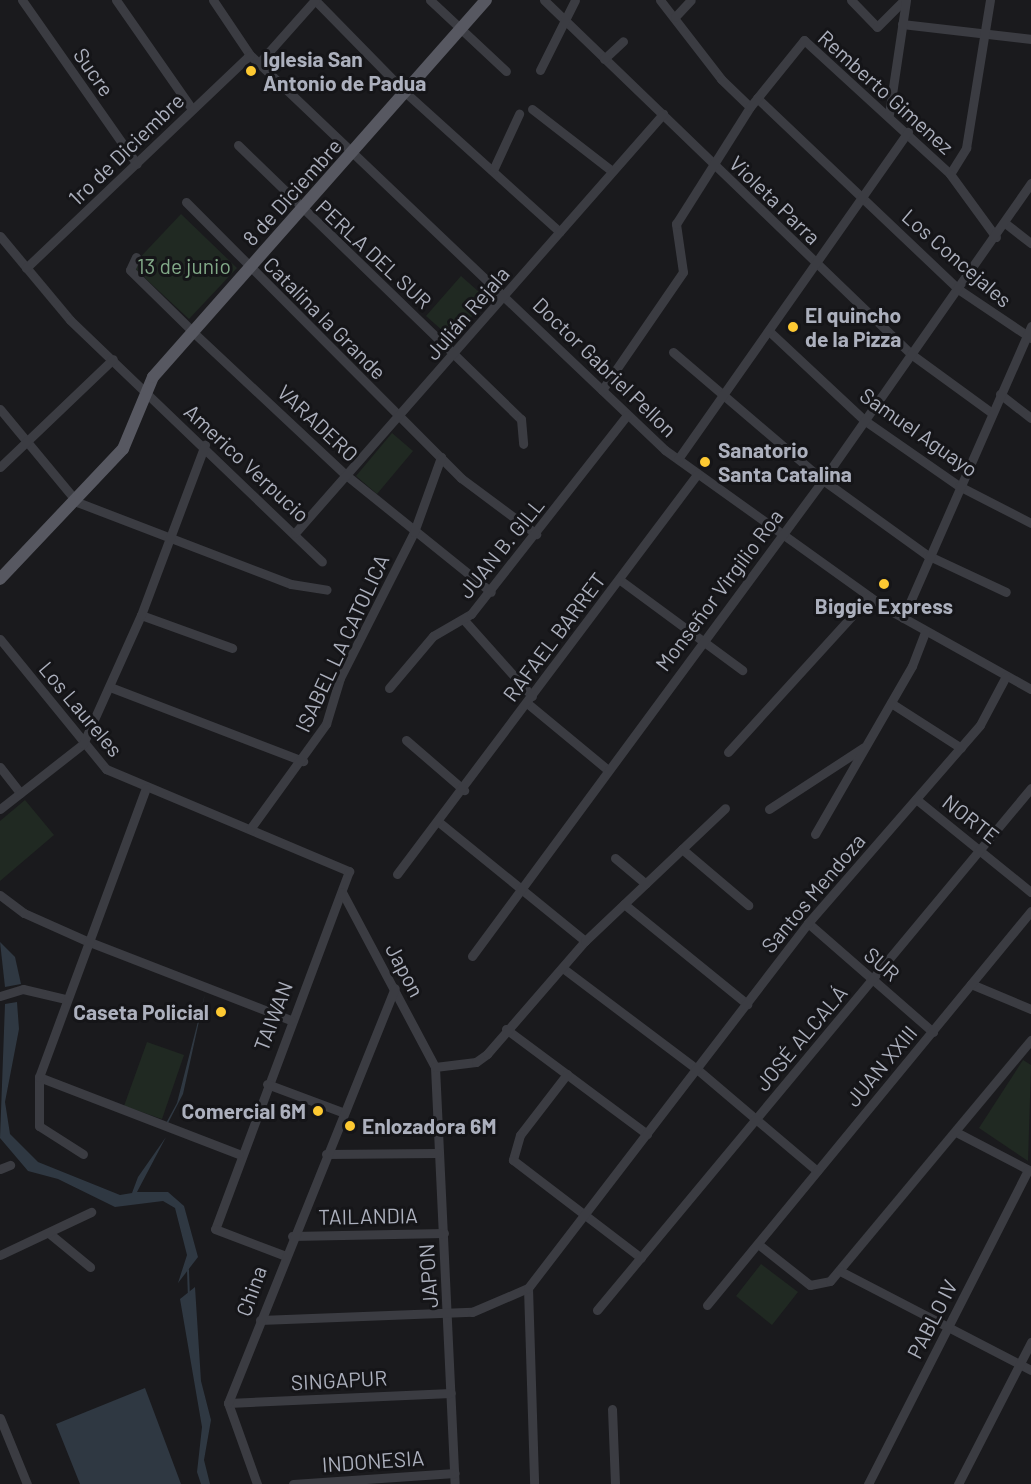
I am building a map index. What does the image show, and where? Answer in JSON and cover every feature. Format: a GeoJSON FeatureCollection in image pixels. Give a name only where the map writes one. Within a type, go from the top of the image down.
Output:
{"type":"FeatureCollection","features":[{"type":"Feature","properties":{"kind":"main road","name":"8 de Diciembre"},"geometry":{"type":"LineString","coordinates":[[0,579],[77,502],[132,435],[145,393],[153,377],[356,151],[486,0]]}},
{"type":"Feature","properties":{"kind":"street","name":"Sucre"},"geometry":{"type":"LineString","coordinates":[[22,0],[136,164]]}},
{"type":"Feature","properties":{"kind":"street"},"geometry":{"type":"LineString","coordinates":[[116,0],[192,109]]}},
{"type":"Feature","properties":{"kind":"street","name":"Doctor Gabriel Pellon"},"geometry":{"type":"LineString","coordinates":[[213,0],[250,55],[356,151],[627,415],[678,459],[782,537],[869,597],[925,632],[1031,689]]}},
{"type":"Feature","properties":{"kind":"street"},"geometry":{"type":"LineString","coordinates":[[259,63],[315,0],[406,93],[494,168],[560,232]]}},
{"type":"Feature","properties":{"kind":"street"},"geometry":{"type":"LineString","coordinates":[[430,0],[506,71]]}},
{"type":"Feature","properties":{"kind":"street","name":"Violeta Parra"},"geometry":{"type":"LineString","coordinates":[[544,0],[911,354],[992,413]]}},
{"type":"Feature","properties":{"kind":"street"},"geometry":{"type":"LineString","coordinates":[[540,70],[575,0]]}},
{"type":"Feature","properties":{"kind":"street"},"geometry":{"type":"LineString","coordinates":[[660,0],[721,79],[750,107]]}},
{"type":"Feature","properties":{"kind":"street"},"geometry":{"type":"LineString","coordinates":[[675,17],[691,0]]}},
{"type":"Feature","properties":{"kind":"street"},"geometry":{"type":"LineString","coordinates":[[851,0],[877,27],[905,0]]}},
{"type":"Feature","properties":{"kind":"street"},"geometry":{"type":"LineString","coordinates":[[889,114],[905,0]]}},
{"type":"Feature","properties":{"kind":"street"},"geometry":{"type":"LineString","coordinates":[[950,174],[966,148],[990,0]]}},
{"type":"Feature","properties":{"kind":"street"},"geometry":{"type":"LineString","coordinates":[[902,24],[984,36],[1031,39]]}},
{"type":"Feature","properties":{"kind":"street","name":"Remberto Gimenez"},"geometry":{"type":"LineString","coordinates":[[602,390],[686,264],[676,224],[750,107],[806,40],[889,114],[950,174],[996,237]]}},
{"type":"Feature","properties":{"kind":"street"},"geometry":{"type":"LineString","coordinates":[[604,59],[623,41]]}},
{"type":"Feature","properties":{"kind":"street","name":"1ro de Diciembre"},"geometry":{"type":"LineString","coordinates":[[26,268],[250,55]]}},
{"type":"Feature","properties":{"kind":"street","name":"Los Concejales"},"geometry":{"type":"LineString","coordinates":[[757,98],[958,289],[1028,337]]}},
{"type":"Feature","properties":{"kind":"street"},"geometry":{"type":"LineString","coordinates":[[532,109],[612,171]]}},
{"type":"Feature","properties":{"kind":"street"},"geometry":{"type":"LineString","coordinates":[[494,168],[519,114]]}},
{"type":"Feature","properties":{"kind":"street","name":"Julián Rejala"},"geometry":{"type":"LineString","coordinates":[[295,532],[455,355],[663,114]]}},
{"type":"Feature","properties":{"kind":"street"},"geometry":{"type":"LineString","coordinates":[[678,459],[770,332],[908,132]]}},
{"type":"Feature","properties":{"kind":"street","name":"PERLA DEL SUR"},"geometry":{"type":"LineString","coordinates":[[238,145],[301,211],[521,418],[523,444]]}},
{"type":"Feature","properties":{"kind":"street","name":"Monseñor Virgilio Roa"},"geometry":{"type":"LineString","coordinates":[[472,956],[702,642],[782,537],[996,237],[1031,183]]}},
{"type":"Feature","properties":{"kind":"street","name":"Catalina la Grande"},"geometry":{"type":"LineString","coordinates":[[186,202],[249,269],[441,457],[536,534]]}},
{"type":"Feature","properties":{"kind":"street"},"geometry":{"type":"LineString","coordinates":[[1005,223],[1031,243]]}},
{"type":"Feature","properties":{"kind":"street","name":"Americo Verpucio"},"geometry":{"type":"LineString","coordinates":[[0,236],[70,320],[113,359],[145,393],[205,445],[295,532],[322,562]]}},
{"type":"Feature","properties":{"kind":"street","name":"VARADERO"},"geometry":{"type":"LineString","coordinates":[[136,257],[130,270],[194,333],[346,475],[491,592]]}},
{"type":"Feature","properties":{"kind":"street"},"geometry":{"type":"LineString","coordinates":[[903,618],[927,555],[1028,337],[1031,326]]}},
{"type":"Feature","properties":{"kind":"street","name":"Samuel Aguayo"},"geometry":{"type":"LineString","coordinates":[[770,332],[864,420],[959,486],[1031,523]]}},
{"type":"Feature","properties":{"kind":"street"},"geometry":{"type":"LineString","coordinates":[[673,352],[823,480],[927,555],[1006,592]]}},
{"type":"Feature","properties":{"kind":"street"},"geometry":{"type":"LineString","coordinates":[[0,467],[113,359]]}},
{"type":"Feature","properties":{"kind":"street"},"geometry":{"type":"LineString","coordinates":[[1000,394],[1031,418]]}},
{"type":"Feature","properties":{"kind":"street"},"geometry":{"type":"LineString","coordinates":[[0,409],[77,502],[291,584],[327,590]]}},
{"type":"Feature","properties":{"kind":"street","name":"JUAN B. GILL"},"geometry":{"type":"LineString","coordinates":[[389,688],[433,636],[464,620],[491,592],[627,415]]}},
{"type":"Feature","properties":{"kind":"street"},"geometry":{"type":"LineString","coordinates":[[0,809],[83,744],[141,615],[205,445]]}},
{"type":"Feature","properties":{"kind":"street","name":"ISABEL LA CATOLICA"},"geometry":{"type":"LineString","coordinates":[[250,829],[303,760],[326,724],[340,678],[414,532],[441,457]]}},
{"type":"Feature","properties":{"kind":"street","name":"RAFAEL BARRET"},"geometry":{"type":"LineString","coordinates":[[397,874],[440,823],[697,474]]}},
{"type":"Feature","properties":{"kind":"street"},"geometry":{"type":"LineString","coordinates":[[620,580],[742,670]]}},
{"type":"Feature","properties":{"kind":"street"},"geometry":{"type":"LineString","coordinates":[[728,752],[869,597]]}},
{"type":"Feature","properties":{"kind":"street"},"geometry":{"type":"LineString","coordinates":[[141,615],[232,648]]}},
{"type":"Feature","properties":{"kind":"street"},"geometry":{"type":"LineString","coordinates":[[464,620],[530,700],[608,770]]}},
{"type":"Feature","properties":{"kind":"street"},"geometry":{"type":"LineString","coordinates":[[815,834],[891,703],[925,632]]}},
{"type":"Feature","properties":{"kind":"street","name":"Los Laureles"},"geometry":{"type":"LineString","coordinates":[[0,639],[83,744],[106,769],[146,788],[349,870],[342,892]]}},
{"type":"Feature","properties":{"kind":"street","name":"Santos Mendoza"},"geometry":{"type":"LineString","coordinates":[[528,1288],[698,1070],[808,923],[961,748],[1006,676]]}},
{"type":"Feature","properties":{"kind":"street"},"geometry":{"type":"LineString","coordinates":[[110,687],[303,760]]}},
{"type":"Feature","properties":{"kind":"street"},"geometry":{"type":"LineString","coordinates":[[891,703],[961,748]]}},
{"type":"Feature","properties":{"kind":"street"},"geometry":{"type":"LineString","coordinates":[[406,740],[464,790]]}},
{"type":"Feature","properties":{"kind":"street"},"geometry":{"type":"LineString","coordinates":[[769,809],[866,745]]}},
{"type":"Feature","properties":{"kind":"street"},"geometry":{"type":"LineString","coordinates":[[0,767],[20,793]]}},
{"type":"Feature","properties":{"kind":"street"},"geometry":{"type":"LineString","coordinates":[[83,1154],[39,1126],[39,1077],[65,999],[146,788]]}},
{"type":"Feature","properties":{"kind":"street","name":"JOSÉ ALCALÁ"},"geometry":{"type":"LineString","coordinates":[[597,1310],[873,981],[1031,788]]}},
{"type":"Feature","properties":{"kind":"street","name":"NORTE"},"geometry":{"type":"LineString","coordinates":[[916,799],[1031,892]]}},
{"type":"Feature","properties":{"kind":"street"},"geometry":{"type":"LineString","coordinates":[[435,1067],[476,1062],[564,969],[585,941],[725,808]]}},
{"type":"Feature","properties":{"kind":"street"},"geometry":{"type":"LineString","coordinates":[[440,823],[585,941]]}},
{"type":"Feature","properties":{"kind":"street"},"geometry":{"type":"LineString","coordinates":[[682,849],[748,905]]}},
{"type":"Feature","properties":{"kind":"street"},"geometry":{"type":"LineString","coordinates":[[615,858],[646,884]]}},
{"type":"Feature","properties":{"kind":"street","name":"Japon"},"geometry":{"type":"LineString","coordinates":[[342,892],[435,1067]]}},
{"type":"Feature","properties":{"kind":"street","name":"TAIWAN"},"geometry":{"type":"LineString","coordinates":[[283,1256],[215,1229],[239,1154],[342,892]]}},
{"type":"Feature","properties":{"kind":"street"},"geometry":{"type":"LineString","coordinates":[[0,895],[24,913],[87,941],[291,1020]]}},
{"type":"Feature","properties":{"kind":"street"},"geometry":{"type":"LineString","coordinates":[[624,904],[747,1004]]}},
{"type":"Feature","properties":{"kind":"street","name":"JUAN XXIII"},"geometry":{"type":"LineString","coordinates":[[707,1305],[1031,912]]}},
{"type":"Feature","properties":{"kind":"street","name":"SUR"},"geometry":{"type":"LineString","coordinates":[[808,923],[933,1032]]}},
{"type":"Feature","properties":{"kind":"street"},"geometry":{"type":"LineString","coordinates":[[564,969],[698,1070],[817,1171]]}},
{"type":"Feature","properties":{"kind":"street"},"geometry":{"type":"LineString","coordinates":[[970,984],[1031,1009]]}},
{"type":"Feature","properties":{"kind":"street","name":"China"},"geometry":{"type":"LineString","coordinates":[[228,1403],[283,1256],[395,988]]}},
{"type":"Feature","properties":{"kind":"street"},"geometry":{"type":"LineString","coordinates":[[4,994],[23,990],[65,999]]}},
{"type":"Feature","properties":{"kind":"street"},"geometry":{"type":"LineString","coordinates":[[506,1029],[647,1134]]}},
{"type":"Feature","properties":{"kind":"street"},"geometry":{"type":"LineString","coordinates":[[758,1244],[815,1287],[824,1286],[840,1271],[1031,1040]]}},
{"type":"Feature","properties":{"kind":"street","name":"JAPON"},"geometry":{"type":"LineString","coordinates":[[435,1067],[438,1153],[449,1312],[455,1484]]}},
{"type":"Feature","properties":{"kind":"street"},"geometry":{"type":"LineString","coordinates":[[567,1074],[520,1135],[513,1160],[641,1258]]}},
{"type":"Feature","properties":{"kind":"street"},"geometry":{"type":"LineString","coordinates":[[39,1077],[239,1154]]}},
{"type":"Feature","properties":{"kind":"street"},"geometry":{"type":"LineString","coordinates":[[267,1084],[342,1112]]}},
{"type":"Feature","properties":{"kind":"street"},"geometry":{"type":"LineString","coordinates":[[956,1132],[1029,1170]]}},
{"type":"Feature","properties":{"kind":"street"},"geometry":{"type":"LineString","coordinates":[[326,1154],[438,1153]]}},
{"type":"Feature","properties":{"kind":"street"},"geometry":{"type":"LineString","coordinates":[[0,1169],[10,1165]]}},
{"type":"Feature","properties":{"kind":"street","name":"PABLO IV"},"geometry":{"type":"LineString","coordinates":[[868,1484],[1029,1170]]}},
{"type":"Feature","properties":{"kind":"street"},"geometry":{"type":"LineString","coordinates":[[0,1255],[50,1234],[91,1212]]}},
{"type":"Feature","properties":{"kind":"street","name":"TAILANDIA"},"geometry":{"type":"LineString","coordinates":[[292,1236],[444,1233]]}},
{"type":"Feature","properties":{"kind":"street"},"geometry":{"type":"LineString","coordinates":[[50,1234],[90,1267]]}},
{"type":"Feature","properties":{"kind":"street"},"geometry":{"type":"LineString","coordinates":[[840,1271],[1031,1370]]}},
{"type":"Feature","properties":{"kind":"street"},"geometry":{"type":"LineString","coordinates":[[260,1320],[481,1310],[528,1288],[534,1484]]}},
{"type":"Feature","properties":{"kind":"street"},"geometry":{"type":"LineString","coordinates":[[958,1484],[1031,1342]]}},
{"type":"Feature","properties":{"kind":"street","name":"SINGAPUR"},"geometry":{"type":"LineString","coordinates":[[228,1403],[451,1393]]}},
{"type":"Feature","properties":{"kind":"street"},"geometry":{"type":"LineString","coordinates":[[228,1403],[257,1484]]}},
{"type":"Feature","properties":{"kind":"street"},"geometry":{"type":"LineString","coordinates":[[612,1409],[615,1484]]}},
{"type":"Feature","properties":{"kind":"street"},"geometry":{"type":"LineString","coordinates":[[0,1418],[2,1432],[27,1484]]}},
{"type":"Feature","properties":{"kind":"street","name":"INDONESIA"},"geometry":{"type":"LineString","coordinates":[[293,1484],[455,1473]]}},
{"type":"Feature","properties":{"kind":"green space","name":"13 de junio"},"geometry":{"type":"Polygon","coordinates":[[[181,214],[237,268],[189,319],[132,266],[181,214]]]}},
{"type":"Feature","properties":{"kind":"green space"},"geometry":{"type":"Polygon","coordinates":[[[461,276],[487,299],[452,339],[426,316],[461,276]]]}},
{"type":"Feature","properties":{"kind":"green space"},"geometry":{"type":"Polygon","coordinates":[[[392,433],[413,451],[377,494],[356,476],[392,433]]]}},
{"type":"Feature","properties":{"kind":"green space"},"geometry":{"type":"Polygon","coordinates":[[[25,800],[54,835],[0,881],[0,821],[25,800]]]}},
{"type":"Feature","properties":{"kind":"green space"},"geometry":{"type":"Polygon","coordinates":[[[147,1042],[184,1055],[162,1119],[124,1106],[147,1042]]]}},
{"type":"Feature","properties":{"kind":"green space"},"geometry":{"type":"Polygon","coordinates":[[[1023,1060],[1031,1065],[1028,1161],[979,1128],[1023,1060]]]}},
{"type":"Feature","properties":{"kind":"green space"},"geometry":{"type":"Polygon","coordinates":[[[761,1264],[798,1292],[772,1325],[736,1296],[761,1264]]]}},
{"type":"Feature","properties":{"kind":"shaded area"},"geometry":{"type":"Polygon","coordinates":[[[0,942],[15,957],[21,984],[5,987],[0,942]]]}},
{"type":"Feature","properties":{"kind":"shaded area"},"geometry":{"type":"Polygon","coordinates":[[[205,994],[183,1094],[165,1125],[177,1103],[205,994]]]}},
{"type":"Feature","properties":{"kind":"shaded area"},"geometry":{"type":"Polygon","coordinates":[[[17,1002],[19,1029],[5,1102],[10,1134],[38,1162],[120,1195],[132,1193],[138,1177],[166,1137],[137,1192],[168,1192],[184,1206],[198,1257],[178,1283],[187,1255],[175,1208],[163,1201],[115,1207],[58,1179],[28,1171],[0,1138],[5,1004],[17,1002]]]}},
{"type":"Feature","properties":{"kind":"shaded area"},"geometry":{"type":"Polygon","coordinates":[[[195,1287],[201,1381],[211,1420],[204,1460],[210,1484],[201,1484],[197,1472],[202,1427],[180,1299],[195,1287]]]}},
{"type":"Feature","properties":{"kind":"shaded area"},"geometry":{"type":"Polygon","coordinates":[[[145,1388],[181,1484],[80,1484],[56,1424],[145,1388]]]}},
{"type":"Feature","properties":{"kind":"waterway"},"geometry":{"type":"LineString","coordinates":[[188,1270],[189,1295]]}},
{"type":"Feature","properties":{"kind":"place","name":"Iglesia San Antonio de Padua"},"geometry":{"type":"Point","coordinates":[251,71]}},
{"type":"Feature","properties":{"kind":"place","name":"El quincho de la Pizza"},"geometry":{"type":"Point","coordinates":[793,327]}},
{"type":"Feature","properties":{"kind":"place","name":"Sanatorio Santa Catalina"},"geometry":{"type":"Point","coordinates":[705,462]}},
{"type":"Feature","properties":{"kind":"place","name":"Biggie Express"},"geometry":{"type":"Point","coordinates":[884,584]}},
{"type":"Feature","properties":{"kind":"place","name":"Caseta Policial"},"geometry":{"type":"Point","coordinates":[221,1012]}},
{"type":"Feature","properties":{"kind":"place","name":"Comercial 6M"},"geometry":{"type":"Point","coordinates":[318,1111]}},
{"type":"Feature","properties":{"kind":"place","name":"Enlozadora 6M"},"geometry":{"type":"Point","coordinates":[350,1126]}}]}
